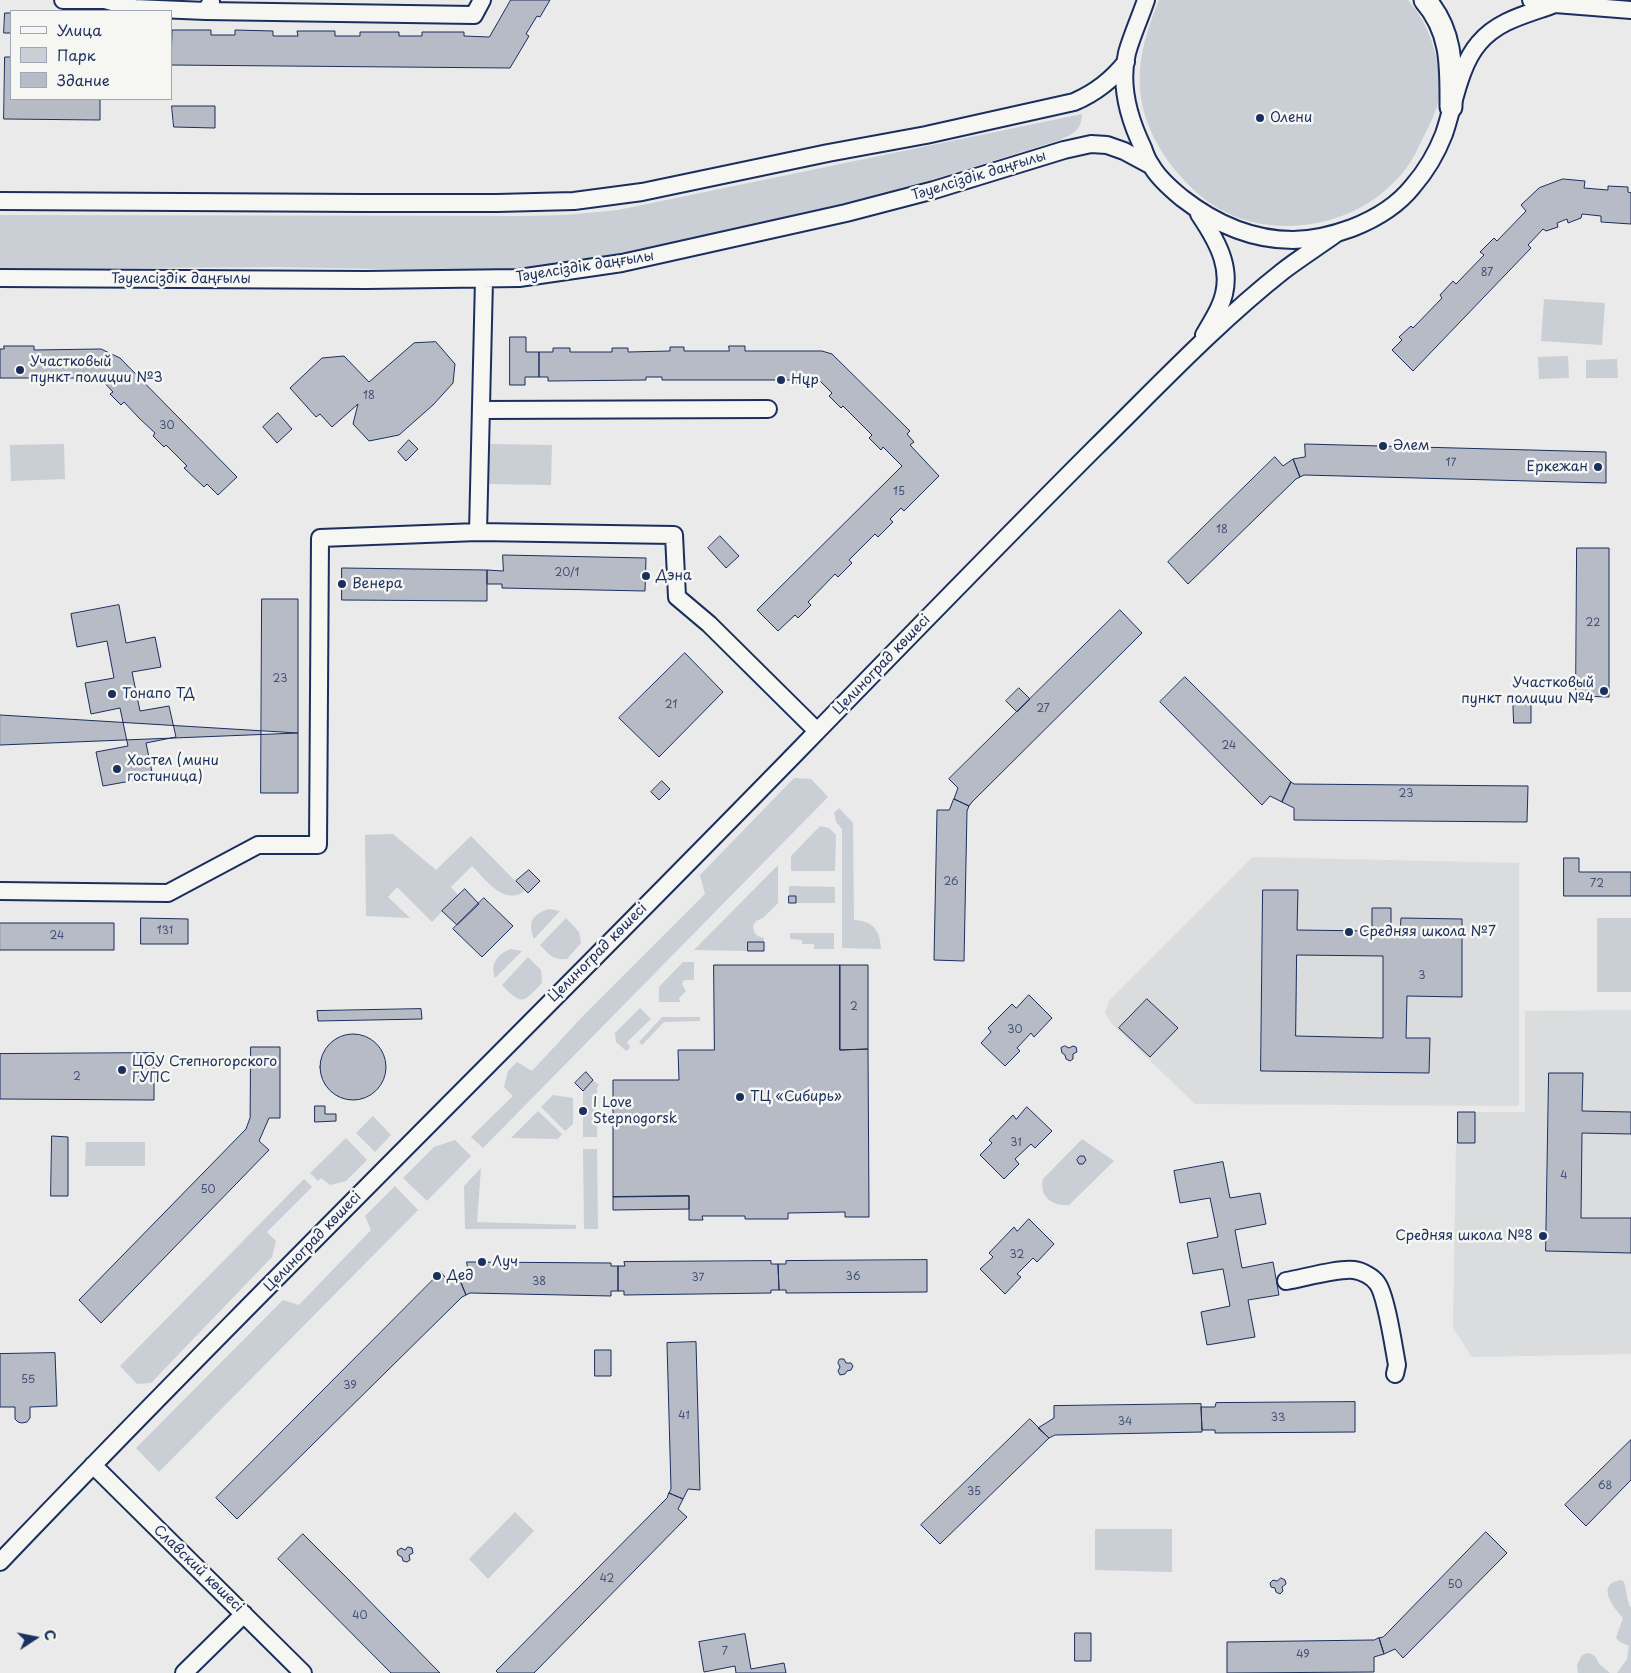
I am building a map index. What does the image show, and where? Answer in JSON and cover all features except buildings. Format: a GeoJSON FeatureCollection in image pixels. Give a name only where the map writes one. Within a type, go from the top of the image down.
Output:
{"type":"FeatureCollection","features":[{"type":"Feature","properties":{"kind":"main road"},"geometry":{"type":"LineString","coordinates":[[1425,0],[1437,17],[1450,54],[1452,72],[1451,108]]}},
{"type":"Feature","properties":{"kind":"street"},"geometry":{"type":"LineString","coordinates":[[63,0],[105,0],[134,8],[209,5],[474,15],[482,0]]}},
{"type":"Feature","properties":{"kind":"street"},"geometry":{"type":"LineString","coordinates":[[1146,0],[1126,62],[1124,86],[1129,113],[1150,165],[1174,191],[1195,208],[1216,221],[1236,230],[1255,235],[1293,240],[1337,233],[1360,224],[1384,212],[1412,187],[1435,153],[1443,135],[1463,72],[1478,44],[1498,26],[1555,4]]}},
{"type":"Feature","properties":{"kind":"street"},"geometry":{"type":"LineString","coordinates":[[1531,0],[1555,4],[1631,10]]}},
{"type":"Feature","properties":{"kind":"street"},"geometry":{"type":"LineString","coordinates":[[0,201],[497,203],[574,201],[660,188],[926,135],[1074,102],[1088,96],[1105,84],[1126,62]]}},
{"type":"Feature","properties":{"kind":"street","name":"Тәуелсіздік даңғылы"},"geometry":{"type":"LineString","coordinates":[[0,278],[484,280],[519,278],[622,263],[846,213],[934,190],[1064,150],[1091,144],[1107,145],[1124,150],[1150,165]]}},
{"type":"Feature","properties":{"kind":"street"},"geometry":{"type":"LineString","coordinates":[[1195,208],[1213,235],[1226,268],[1226,287],[1220,306],[1198,346]]}},
{"type":"Feature","properties":{"kind":"street"},"geometry":{"type":"LineString","coordinates":[[1198,346],[1281,273],[1337,233]]}},
{"type":"Feature","properties":{"kind":"street"},"geometry":{"type":"LineString","coordinates":[[478,532],[484,280]]}},
{"type":"Feature","properties":{"kind":"street","name":"Целиноград көшесі"},"geometry":{"type":"LineString","coordinates":[[0,1562],[93,1465],[1052,490],[1198,346]]}},
{"type":"Feature","properties":{"kind":"street"},"geometry":{"type":"LineString","coordinates":[[481,410],[768,409]]}},
{"type":"Feature","properties":{"kind":"street"},"geometry":{"type":"LineString","coordinates":[[0,891],[168,893],[258,845],[318,845],[320,538],[478,532],[674,535],[677,597],[709,624],[816,731]]}},
{"type":"Feature","properties":{"kind":"street"},"geometry":{"type":"LineString","coordinates":[[1286,1281],[1344,1270],[1356,1270],[1368,1275],[1378,1283],[1383,1296],[1397,1365],[1395,1374]]}},
{"type":"Feature","properties":{"kind":"street","name":"Славский көшесі"},"geometry":{"type":"LineString","coordinates":[[93,1465],[304,1673]]}},
{"type":"Feature","properties":{"kind":"street"},"geometry":{"type":"LineString","coordinates":[[184,1673],[244,1614]]}},
{"type":"Feature","properties":{"kind":"shaded area","name":"Средняя школа №7"},"geometry":{"type":"Polygon","coordinates":[[[1253,857],[1519,863],[1519,1106],[1195,1104],[1111,1023],[1105,1012],[1109,1001],[1253,857]]]}},
{"type":"Feature","properties":{"kind":"shaded area","name":"Средняя школа №8"},"geometry":{"type":"Polygon","coordinates":[[[1631,1010],[1631,1354],[1472,1357],[1453,1328],[1456,1143],[1475,1143],[1475,1112],[1525,1112],[1525,1011],[1631,1010]]]}},
{"type":"Feature","properties":{"kind":"green space"},"geometry":{"type":"Polygon","coordinates":[[[1159,0],[1408,0],[1418,12],[1429,34],[1438,64],[1441,87],[1439,101],[1434,114],[1410,162],[1399,177],[1378,196],[1359,208],[1338,217],[1316,223],[1293,226],[1270,225],[1248,221],[1218,208],[1193,189],[1172,166],[1154,138],[1146,118],[1141,99],[1141,61],[1145,41],[1159,0]]]}},
{"type":"Feature","properties":{"kind":"green space"},"geometry":{"type":"Polygon","coordinates":[[[1082,114],[1076,131],[1060,140],[883,195],[610,257],[544,267],[487,271],[272,267],[0,269],[0,215],[566,215],[618,210],[1082,114]]]}},
{"type":"Feature","properties":{"kind":"green space"},"geometry":{"type":"Polygon","coordinates":[[[1544,299],[1605,303],[1602,345],[1541,341],[1544,299]]]}},
{"type":"Feature","properties":{"kind":"green space"},"geometry":{"type":"Polygon","coordinates":[[[1568,356],[1569,378],[1539,379],[1538,357],[1568,356]]]}},
{"type":"Feature","properties":{"kind":"green space"},"geometry":{"type":"Polygon","coordinates":[[[1617,359],[1618,378],[1586,378],[1586,360],[1617,359]]]}},
{"type":"Feature","properties":{"kind":"green space"},"geometry":{"type":"Polygon","coordinates":[[[64,444],[65,479],[11,481],[10,445],[64,444]]]}},
{"type":"Feature","properties":{"kind":"green space"},"geometry":{"type":"Polygon","coordinates":[[[490,444],[552,445],[551,485],[489,484],[490,444]]]}},
{"type":"Feature","properties":{"kind":"green space"},"geometry":{"type":"Polygon","coordinates":[[[794,778],[811,779],[828,797],[483,1148],[471,1137],[513,1096],[504,1087],[508,1071],[517,1062],[532,1071],[582,1017],[705,894],[700,875],[794,778]]]}},
{"type":"Feature","properties":{"kind":"green space"},"geometry":{"type":"Polygon","coordinates":[[[839,808],[853,823],[854,920],[866,922],[874,928],[879,937],[881,949],[842,948],[842,829],[836,822],[834,813],[839,808]]]}},
{"type":"Feature","properties":{"kind":"green space"},"geometry":{"type":"Polygon","coordinates":[[[820,826],[829,828],[836,835],[835,871],[791,871],[791,856],[820,826]]]}},
{"type":"Feature","properties":{"kind":"green space"},"geometry":{"type":"Polygon","coordinates":[[[393,834],[436,870],[471,836],[525,891],[517,895],[503,893],[489,884],[472,866],[451,887],[458,895],[432,922],[397,887],[388,897],[410,918],[366,916],[365,835],[393,834]]]}},
{"type":"Feature","properties":{"kind":"green space"},"geometry":{"type":"Polygon","coordinates":[[[778,865],[778,903],[763,918],[756,921],[753,926],[755,933],[764,938],[764,942],[748,942],[748,951],[694,950],[778,865]]]}},
{"type":"Feature","properties":{"kind":"green space"},"geometry":{"type":"Polygon","coordinates":[[[789,886],[835,887],[835,903],[796,903],[796,896],[789,896],[789,886]]]}},
{"type":"Feature","properties":{"kind":"green space"},"geometry":{"type":"Polygon","coordinates":[[[549,909],[560,911],[534,939],[531,923],[535,916],[549,909]]]}},
{"type":"Feature","properties":{"kind":"green space"},"geometry":{"type":"Polygon","coordinates":[[[566,918],[579,932],[581,943],[567,959],[558,959],[540,945],[566,918]]]}},
{"type":"Feature","properties":{"kind":"green space"},"geometry":{"type":"Polygon","coordinates":[[[1597,918],[1631,918],[1631,992],[1597,992],[1597,918]]]}},
{"type":"Feature","properties":{"kind":"green space"},"geometry":{"type":"Polygon","coordinates":[[[790,933],[834,933],[834,949],[814,949],[814,944],[802,944],[802,940],[790,939],[790,933]]]}},
{"type":"Feature","properties":{"kind":"green space"},"geometry":{"type":"Polygon","coordinates":[[[511,949],[522,951],[495,978],[493,968],[496,960],[511,949]]]}},
{"type":"Feature","properties":{"kind":"green space"},"geometry":{"type":"Polygon","coordinates":[[[528,957],[541,970],[542,983],[531,995],[518,999],[502,985],[528,957]]]}},
{"type":"Feature","properties":{"kind":"green space"},"geometry":{"type":"Polygon","coordinates":[[[683,962],[694,962],[694,980],[684,980],[682,984],[686,991],[679,998],[680,1002],[659,1002],[659,987],[683,962]]]}},
{"type":"Feature","properties":{"kind":"green space"},"geometry":{"type":"Polygon","coordinates":[[[640,1008],[651,1019],[627,1042],[630,1048],[626,1051],[616,1042],[615,1033],[640,1008]]]}},
{"type":"Feature","properties":{"kind":"green space"},"geometry":{"type":"Polygon","coordinates":[[[662,1017],[700,1017],[700,1021],[664,1022],[642,1045],[639,1042],[662,1017]]]}},
{"type":"Feature","properties":{"kind":"green space"},"geometry":{"type":"Polygon","coordinates":[[[593,1080],[599,1085],[597,1088],[597,1137],[583,1137],[583,1091],[593,1080]]]}},
{"type":"Feature","properties":{"kind":"green space"},"geometry":{"type":"Polygon","coordinates":[[[553,1095],[573,1098],[573,1124],[565,1131],[541,1107],[553,1095]]]}},
{"type":"Feature","properties":{"kind":"green space"},"geometry":{"type":"Polygon","coordinates":[[[538,1111],[562,1134],[558,1139],[511,1138],[538,1111]]]}},
{"type":"Feature","properties":{"kind":"green space"},"geometry":{"type":"Polygon","coordinates":[[[373,1116],[391,1135],[375,1152],[356,1133],[373,1116]]]}},
{"type":"Feature","properties":{"kind":"green space"},"geometry":{"type":"Polygon","coordinates":[[[346,1138],[367,1160],[346,1181],[330,1185],[321,1178],[318,1181],[310,1173],[346,1138]]]}},
{"type":"Feature","properties":{"kind":"green space"},"geometry":{"type":"Polygon","coordinates":[[[1082,1139],[1114,1161],[1069,1205],[1052,1202],[1043,1191],[1043,1179],[1082,1139]]]}},
{"type":"Feature","properties":{"kind":"green space"},"geometry":{"type":"Polygon","coordinates":[[[455,1140],[471,1156],[427,1201],[403,1178],[434,1147],[455,1140]]]}},
{"type":"Feature","properties":{"kind":"green space"},"geometry":{"type":"Polygon","coordinates":[[[86,1142],[145,1142],[145,1166],[85,1166],[86,1142]]]}},
{"type":"Feature","properties":{"kind":"green space"},"geometry":{"type":"Polygon","coordinates":[[[583,1149],[597,1149],[598,1229],[584,1229],[583,1149]]]}},
{"type":"Feature","properties":{"kind":"green space"},"geometry":{"type":"Polygon","coordinates":[[[481,1168],[477,1222],[576,1225],[576,1229],[465,1229],[464,1186],[481,1168]]]}},
{"type":"Feature","properties":{"kind":"green space"},"geometry":{"type":"Polygon","coordinates":[[[304,1179],[312,1187],[267,1232],[276,1241],[272,1257],[151,1383],[137,1384],[120,1366],[304,1179]]]}},
{"type":"Feature","properties":{"kind":"green space"},"geometry":{"type":"Polygon","coordinates":[[[395,1186],[418,1210],[159,1472],[136,1448],[283,1300],[299,1305],[371,1230],[365,1216],[395,1186]]]}},
{"type":"Feature","properties":{"kind":"green space"},"geometry":{"type":"Polygon","coordinates":[[[515,1512],[534,1531],[488,1579],[469,1559],[515,1512]]]}},
{"type":"Feature","properties":{"kind":"green space"},"geometry":{"type":"Polygon","coordinates":[[[1095,1529],[1172,1529],[1172,1572],[1095,1570],[1095,1529]]]}},
{"type":"Feature","properties":{"kind":"green space"},"geometry":{"type":"Polygon","coordinates":[[[1621,1580],[1624,1582],[1631,1608],[1631,1673],[1617,1673],[1627,1659],[1629,1646],[1616,1638],[1623,1618],[1608,1596],[1609,1586],[1613,1582],[1621,1580]]]}},
{"type":"Feature","properties":{"kind":"green space"},"geometry":{"type":"Polygon","coordinates":[[[1589,1653],[1595,1656],[1599,1664],[1610,1673],[1578,1673],[1577,1665],[1582,1655],[1589,1653]]]}},
{"type":"Feature","properties":{"kind":"place","name":"Олени"},"geometry":{"type":"Point","coordinates":[1260,118]}},
{"type":"Feature","properties":{"kind":"place","name":"Участковый пункт полиции №3"},"geometry":{"type":"Point","coordinates":[20,370]}},
{"type":"Feature","properties":{"kind":"place","name":"Нұр"},"geometry":{"type":"Point","coordinates":[781,380]}},
{"type":"Feature","properties":{"kind":"place","name":"Әлем"},"geometry":{"type":"Point","coordinates":[1383,446]}},
{"type":"Feature","properties":{"kind":"place","name":"Еркежан"},"geometry":{"type":"Point","coordinates":[1598,467]}},
{"type":"Feature","properties":{"kind":"place","name":"Дэна"},"geometry":{"type":"Point","coordinates":[646,576]}},
{"type":"Feature","properties":{"kind":"place","name":"Венера"},"geometry":{"type":"Point","coordinates":[342,584]}},
{"type":"Feature","properties":{"kind":"place","name":"Участковый пункт полиции №4"},"geometry":{"type":"Point","coordinates":[1604,691]}},
{"type":"Feature","properties":{"kind":"place","name":"Тонапо ТД"},"geometry":{"type":"Point","coordinates":[112,694]}},
{"type":"Feature","properties":{"kind":"place","name":"Хостел (мини гостиница)"},"geometry":{"type":"Point","coordinates":[117,769]}},
{"type":"Feature","properties":{"kind":"place","name":"Средняя школа №7"},"geometry":{"type":"Point","coordinates":[1349,932]}},
{"type":"Feature","properties":{"kind":"place","name":"ЦОУ Степногорского ГУПС"},"geometry":{"type":"Point","coordinates":[122,1070]}},
{"type":"Feature","properties":{"kind":"place","name":"ТЦ «Сибирь»"},"geometry":{"type":"Point","coordinates":[740,1097]}},
{"type":"Feature","properties":{"kind":"place","name":"I Love Stepnogorsk"},"geometry":{"type":"Point","coordinates":[583,1111]}},
{"type":"Feature","properties":{"kind":"place","name":"Средняя школа №8"},"geometry":{"type":"Point","coordinates":[1543,1236]}},
{"type":"Feature","properties":{"kind":"place","name":"Луч"},"geometry":{"type":"Point","coordinates":[482,1262]}},
{"type":"Feature","properties":{"kind":"place","name":"Дед"},"geometry":{"type":"Point","coordinates":[437,1276]}}]}
